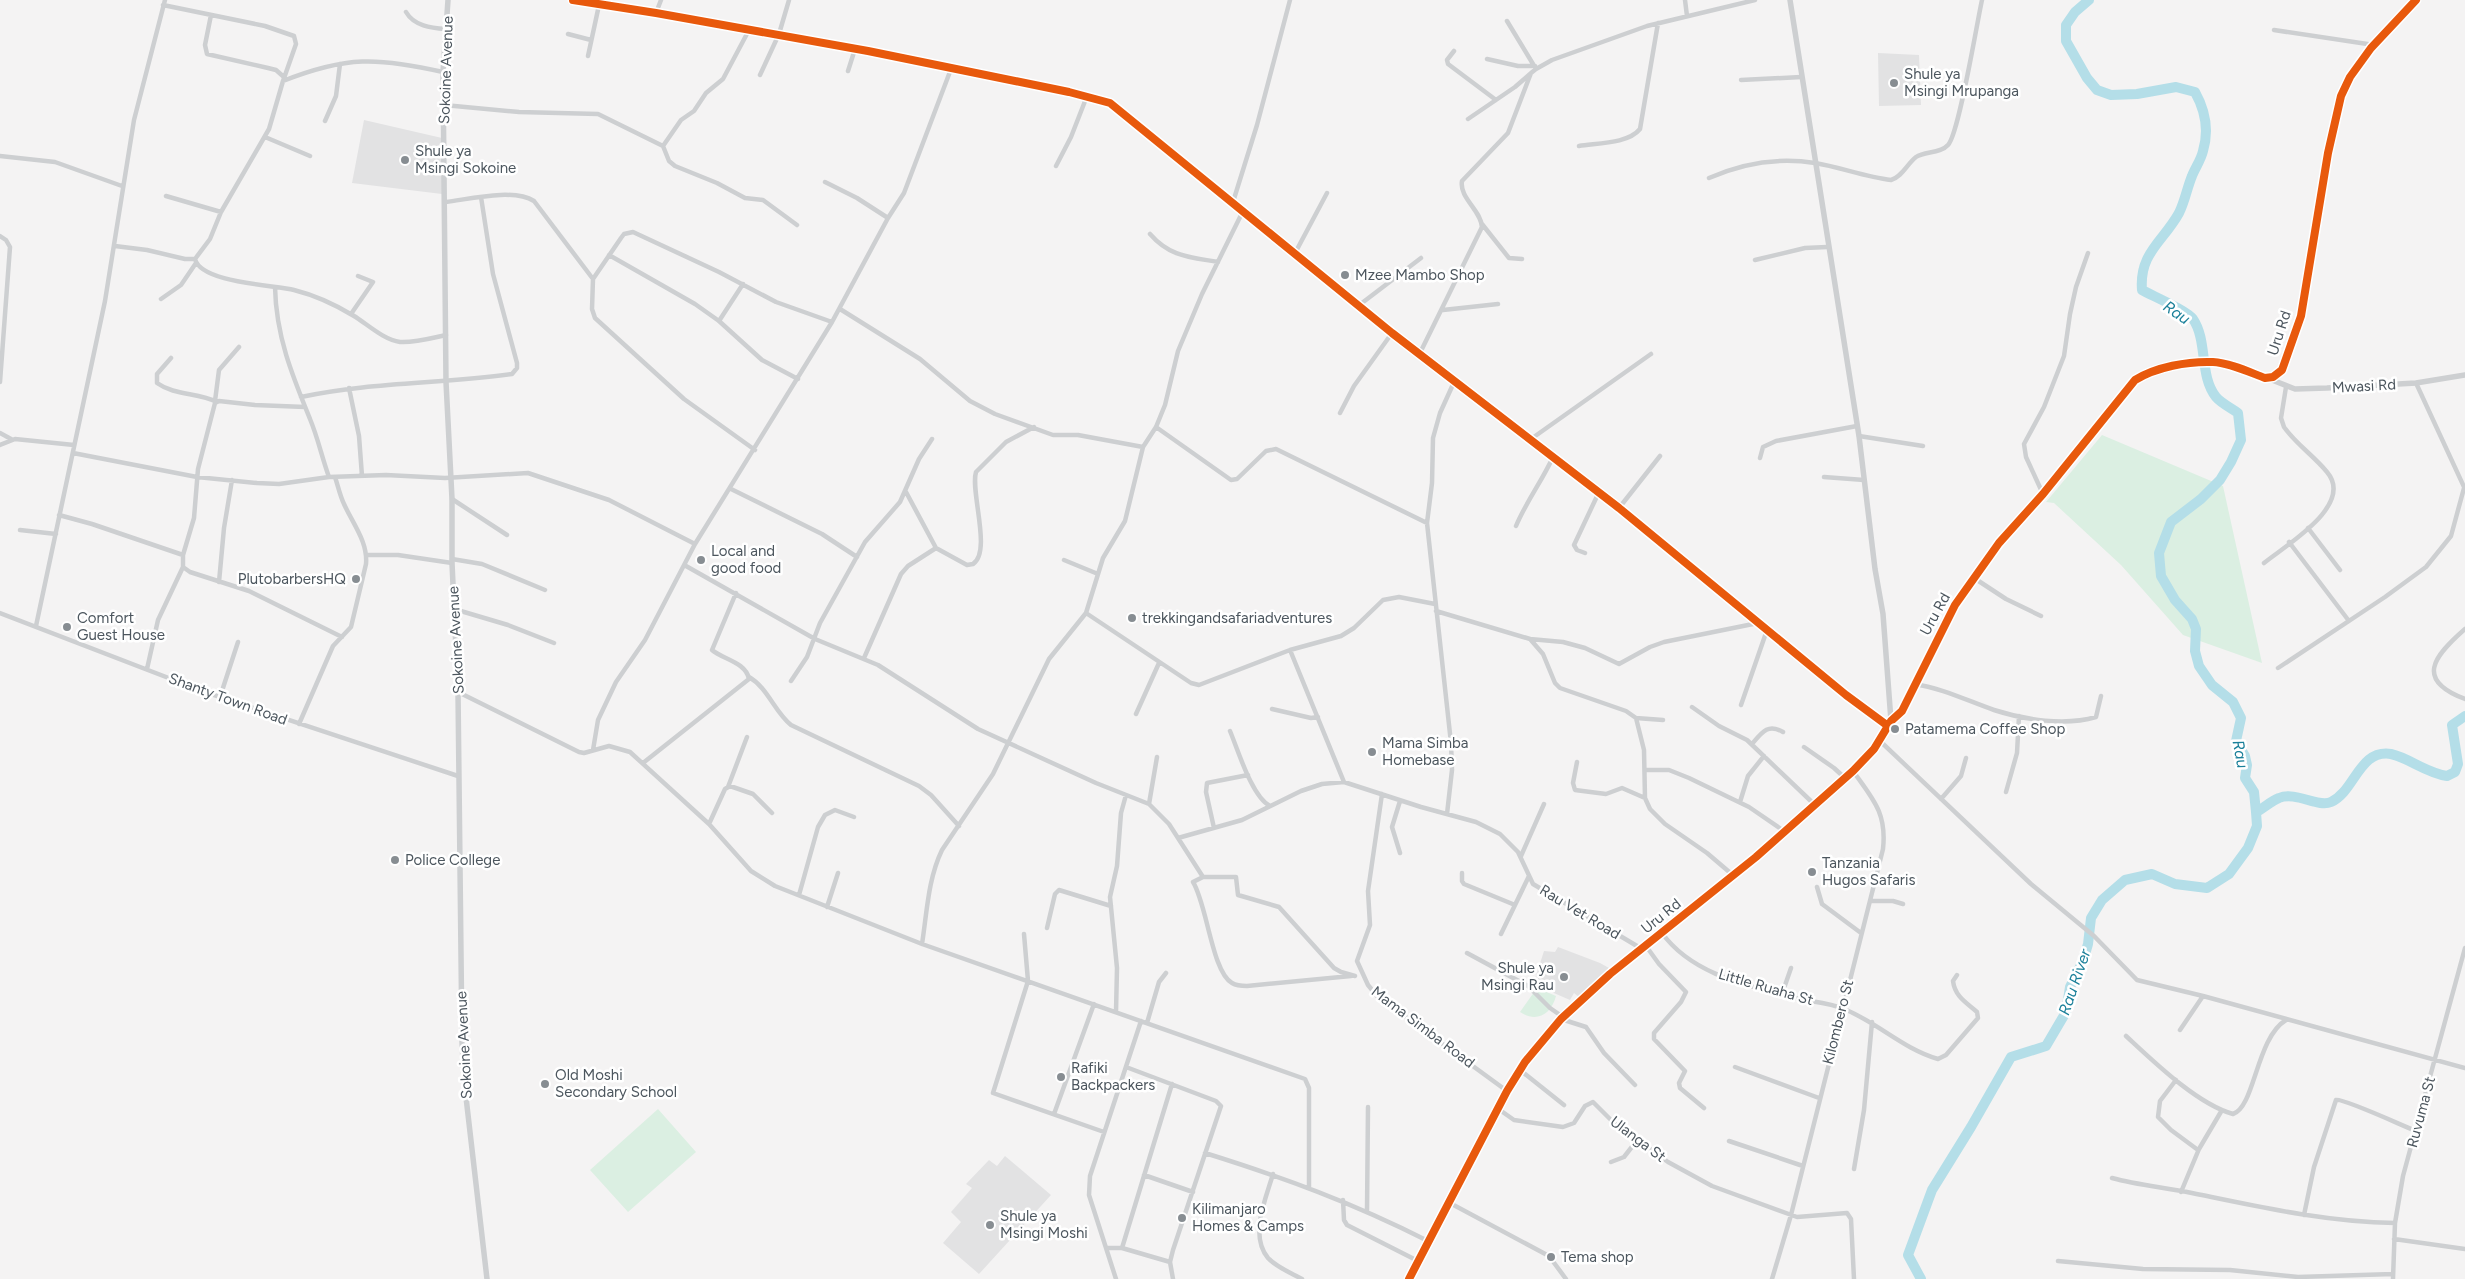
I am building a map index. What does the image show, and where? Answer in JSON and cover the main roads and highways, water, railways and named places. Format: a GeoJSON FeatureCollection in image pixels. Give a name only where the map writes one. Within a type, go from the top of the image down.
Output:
{"type":"FeatureCollection","features":[{"type":"Feature","properties":{"kind":"waterway","name":"Rau"},"geometry":{"type":"LineString","coordinates":[[1921,1279],[1908,1255],[1932,1190],[2011,1057],[2046,1046],[2066,1012],[2070,987],[2083,961],[2088,944],[2091,918],[2102,900],[2125,880],[2152,874],[2175,884],[2207,888],[2229,874],[2248,848],[2257,826],[2254,792],[2245,778],[2247,765],[2245,756],[2236,741],[2241,718],[2233,702],[2212,685],[2199,666],[2195,651],[2196,629],[2192,619],[2175,600],[2161,576],[2159,553],[2171,522],[2201,499],[2220,480],[2241,440],[2238,413],[2216,397],[2207,379],[2201,338],[2193,319],[2178,308],[2142,290],[2144,266],[2153,248],[2179,213],[2202,154],[2206,136],[2204,113],[2195,92],[2176,87],[2137,94],[2111,95],[2097,90],[2087,78],[2066,41],[2066,25],[2075,12],[2089,0]]}},
{"type":"Feature","properties":{"kind":"waterway"},"geometry":{"type":"LineString","coordinates":[[2256,812],[2276,799],[2286,796],[2320,803],[2331,802],[2346,789],[2364,764],[2380,754],[2398,756],[2432,772],[2447,776],[2455,772],[2458,764],[2452,725],[2465,716]]}},
{"type":"Feature","properties":{"kind":"place","name":"Shule ya Msingi Mrupanga"},"geometry":{"type":"Point","coordinates":[1894,83]}},
{"type":"Feature","properties":{"kind":"place","name":"Shule ya Msingi Sokoine"},"geometry":{"type":"Point","coordinates":[405,160]}},
{"type":"Feature","properties":{"kind":"place","name":"Mzee Mambo Shop"},"geometry":{"type":"Point","coordinates":[1345,275]}},
{"type":"Feature","properties":{"kind":"place","name":"Local and good food"},"geometry":{"type":"Point","coordinates":[701,560]}},
{"type":"Feature","properties":{"kind":"place","name":"PlutobarbersHQ"},"geometry":{"type":"Point","coordinates":[356,579]}},
{"type":"Feature","properties":{"kind":"place","name":"trekkingandsafariadventures"},"geometry":{"type":"Point","coordinates":[1132,618]}},
{"type":"Feature","properties":{"kind":"place","name":"Comfort Guest House"},"geometry":{"type":"Point","coordinates":[67,627]}},
{"type":"Feature","properties":{"kind":"place","name":"Patamema Coffee Shop"},"geometry":{"type":"Point","coordinates":[1895,729]}},
{"type":"Feature","properties":{"kind":"place","name":"Mama Simba Homebase"},"geometry":{"type":"Point","coordinates":[1372,752]}},
{"type":"Feature","properties":{"kind":"place","name":"Police College"},"geometry":{"type":"Point","coordinates":[395,860]}},
{"type":"Feature","properties":{"kind":"place","name":"Tanzania Hugos Safaris"},"geometry":{"type":"Point","coordinates":[1812,872]}},
{"type":"Feature","properties":{"kind":"place","name":"Shule ya Msingi Rau"},"geometry":{"type":"Point","coordinates":[1564,977]}},
{"type":"Feature","properties":{"kind":"place","name":"Rafiki Backpackers"},"geometry":{"type":"Point","coordinates":[1061,1077]}},
{"type":"Feature","properties":{"kind":"place","name":"Old Moshi Secondary School"},"geometry":{"type":"Point","coordinates":[545,1084]}},
{"type":"Feature","properties":{"kind":"place","name":"Kilimanjaro Homes & Camps"},"geometry":{"type":"Point","coordinates":[1182,1218]}},
{"type":"Feature","properties":{"kind":"place","name":"Shule ya Msingi Moshi"},"geometry":{"type":"Point","coordinates":[990,1225]}},
{"type":"Feature","properties":{"kind":"place","name":"Tema shop"},"geometry":{"type":"Point","coordinates":[1551,1257]}},
{"type":"Feature","properties":{"kind":"water label","name":"Rau River"},"geometry":{"type":"Point","coordinates":[2074,982]}}]}
